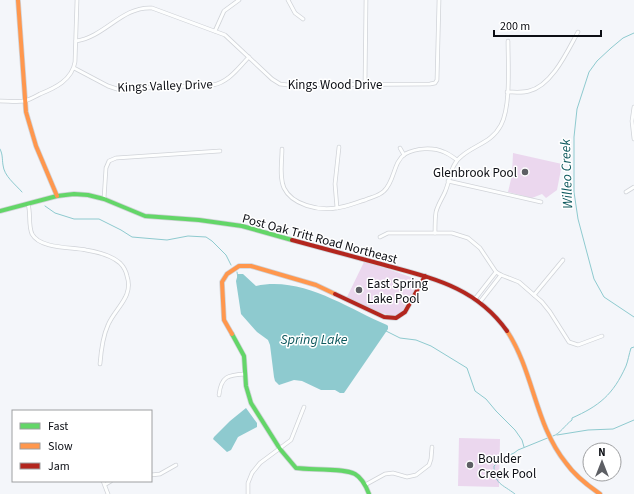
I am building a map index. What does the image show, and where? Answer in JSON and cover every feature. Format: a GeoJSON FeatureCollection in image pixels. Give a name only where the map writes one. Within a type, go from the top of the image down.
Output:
{"type":"FeatureCollection","features":[{"type":"Feature","properties":{"kind":"street"},"geometry":{"type":"LineString","coordinates":[[18,0],[26,112],[32,136],[57,196]]}},
{"type":"Feature","properties":{"kind":"street"},"geometry":{"type":"LineString","coordinates":[[0,101],[25,101],[61,84],[66,79],[74,68],[78,0]]}},
{"type":"Feature","properties":{"kind":"street"},"geometry":{"type":"LineString","coordinates":[[215,31],[224,11],[239,0]]}},
{"type":"Feature","properties":{"kind":"street"},"geometry":{"type":"LineString","coordinates":[[288,0],[295,13],[303,19]]}},
{"type":"Feature","properties":{"kind":"street"},"geometry":{"type":"LineString","coordinates":[[365,85],[366,0]]}},
{"type":"Feature","properties":{"kind":"street"},"geometry":{"type":"LineString","coordinates":[[438,0],[438,76],[435,82],[439,86]]}},
{"type":"Feature","properties":{"kind":"street","name":"Kings Wood Drive"},"geometry":{"type":"LineString","coordinates":[[76,41],[85,40],[98,34],[133,10],[145,8],[158,10],[225,35],[272,79],[280,84],[365,85],[430,84],[435,82]]}},
{"type":"Feature","properties":{"kind":"street"},"geometry":{"type":"LineString","coordinates":[[507,92],[531,91],[547,80],[557,70],[563,61],[578,32]]}},
{"type":"Feature","properties":{"kind":"street"},"geometry":{"type":"LineString","coordinates":[[435,233],[436,212],[446,191],[452,169],[457,160],[465,153],[486,142],[498,131],[503,121],[507,110],[508,41]]}},
{"type":"Feature","properties":{"kind":"street","name":"Kings Valley Drive"},"geometry":{"type":"LineString","coordinates":[[74,68],[108,86],[118,89],[213,85],[224,82],[249,57]]}},
{"type":"Feature","properties":{"kind":"street"},"geometry":{"type":"LineString","coordinates":[[634,107],[632,120],[634,139]]}},
{"type":"Feature","properties":{"kind":"street"},"geometry":{"type":"LineString","coordinates":[[337,208],[335,184],[339,147]]}},
{"type":"Feature","properties":{"kind":"street"},"geometry":{"type":"LineString","coordinates":[[400,148],[404,155]]}},
{"type":"Feature","properties":{"kind":"street"},"geometry":{"type":"LineString","coordinates":[[282,149],[282,181],[284,188],[291,198],[298,202],[323,208],[337,208],[381,194],[389,185],[398,163],[404,155],[417,150],[436,150],[446,152],[457,160]]}},
{"type":"Feature","properties":{"kind":"street"},"geometry":{"type":"LineString","coordinates":[[104,199],[106,168],[109,161],[116,158],[220,151]]}},
{"type":"Feature","properties":{"kind":"street"},"geometry":{"type":"LineString","coordinates":[[106,157],[109,161]]}},
{"type":"Feature","properties":{"kind":"street"},"geometry":{"type":"LineString","coordinates":[[448,181],[541,202]]}},
{"type":"Feature","properties":{"kind":"street"},"geometry":{"type":"LineString","coordinates":[[626,192],[634,187]]}},
{"type":"Feature","properties":{"kind":"street","name":"Post Oak Tritt Road Northeast"},"geometry":{"type":"LineString","coordinates":[[0,211],[57,196],[82,194],[104,199],[145,216],[200,220],[242,226],[425,276],[455,287],[480,302],[502,325],[515,344],[549,437],[558,454],[568,468],[600,494]]}},
{"type":"Feature","properties":{"kind":"street"},"geometry":{"type":"LineString","coordinates":[[28,204],[31,229],[36,238],[43,243],[103,254],[116,260],[124,268],[129,280],[129,290],[126,298],[108,325],[100,356],[100,364]]}},
{"type":"Feature","properties":{"kind":"street"},"geometry":{"type":"LineString","coordinates":[[380,236],[388,233],[435,233],[458,234],[472,240],[480,248],[496,272],[516,280],[534,295],[550,312],[569,342],[578,345],[602,336]]}},
{"type":"Feature","properties":{"kind":"street"},"geometry":{"type":"LineString","coordinates":[[534,295],[563,260]]}},
{"type":"Feature","properties":{"kind":"street"},"geometry":{"type":"LineString","coordinates":[[369,494],[359,476],[350,472],[298,469],[280,449],[253,408],[245,374],[244,356],[224,320],[221,290],[222,282],[225,276],[240,266],[251,266],[309,283],[389,318],[398,318],[402,316],[425,276]]}},
{"type":"Feature","properties":{"kind":"street"},"geometry":{"type":"LineString","coordinates":[[475,299],[496,272]]}},
{"type":"Feature","properties":{"kind":"street"},"geometry":{"type":"LineString","coordinates":[[480,302],[501,275]]}},
{"type":"Feature","properties":{"kind":"street"},"geometry":{"type":"LineString","coordinates":[[219,395],[220,384],[225,378],[233,374],[245,374]]}},
{"type":"Feature","properties":{"kind":"street"},"geometry":{"type":"LineString","coordinates":[[248,494],[249,479],[255,468],[288,443],[293,437],[304,407]]}},
{"type":"Feature","properties":{"kind":"street"},"geometry":{"type":"LineString","coordinates":[[365,485],[385,474],[393,473],[407,477],[416,475],[427,468],[430,462],[432,447]]}},
{"type":"Feature","properties":{"kind":"street"},"geometry":{"type":"LineString","coordinates":[[152,475],[160,474],[176,466]]}},
{"type":"Feature","properties":{"kind":"street"},"geometry":{"type":"LineString","coordinates":[[104,482],[108,494]]}},
{"type":"Feature","properties":{"kind":"shaded area"},"geometry":{"type":"Polygon","coordinates":[[[513,153],[562,164],[557,190],[546,198],[542,194],[532,198],[508,192],[512,175],[513,153]]]}},
{"type":"Feature","properties":{"kind":"shaded area"},"geometry":{"type":"Polygon","coordinates":[[[364,262],[419,280],[409,302],[398,315],[391,315],[375,310],[347,297],[364,262]]]}},
{"type":"Feature","properties":{"kind":"shaded area"},"geometry":{"type":"Polygon","coordinates":[[[459,438],[500,439],[499,487],[458,486],[459,438]]]}},
{"type":"Feature","properties":{"kind":"water","name":"Spring Lake"},"geometry":{"type":"Polygon","coordinates":[[[238,274],[243,274],[256,286],[273,284],[291,285],[324,295],[387,325],[388,329],[344,393],[340,393],[335,390],[321,390],[302,381],[294,380],[279,385],[275,381],[274,377],[268,340],[257,332],[241,314],[236,281],[238,274]]]}},
{"type":"Feature","properties":{"kind":"water"},"geometry":{"type":"Polygon","coordinates":[[[246,408],[257,423],[257,427],[238,437],[231,450],[227,452],[213,439],[230,421],[246,408]]]}},
{"type":"Feature","properties":{"kind":"waterway","name":"Willeo Creek"},"geometry":{"type":"LineString","coordinates":[[634,33],[623,38],[611,48],[597,61],[589,72],[577,109],[574,137],[574,192],[578,219],[594,279],[604,297],[634,317]]}},
{"type":"Feature","properties":{"kind":"waterway"},"geometry":{"type":"LineString","coordinates":[[0,149],[5,173],[22,192]]}},
{"type":"Feature","properties":{"kind":"waterway"},"geometry":{"type":"LineString","coordinates":[[45,206],[55,213],[74,219],[99,219],[132,237],[167,240],[188,236],[206,237],[226,255],[231,265]]}},
{"type":"Feature","properties":{"kind":"waterway"},"geometry":{"type":"LineString","coordinates":[[237,272],[238,278]]}},
{"type":"Feature","properties":{"kind":"waterway"},"geometry":{"type":"LineString","coordinates":[[386,331],[400,338],[416,340],[431,346],[467,368],[475,391],[486,399],[515,430],[522,440],[524,447]]}},
{"type":"Feature","properties":{"kind":"waterway","name":"Willeo Creek"},"geometry":{"type":"LineString","coordinates":[[553,436],[572,420],[572,418],[582,414],[598,404],[610,392],[621,376],[626,366],[631,348],[634,347]]}},
{"type":"Feature","properties":{"kind":"waterway"},"geometry":{"type":"LineString","coordinates":[[557,435],[588,430],[613,429],[634,420]]}},
{"type":"Feature","properties":{"kind":"waterway","name":"Willeo Creek"},"geometry":{"type":"LineString","coordinates":[[515,494],[497,480],[495,477],[494,466],[503,458],[518,450],[550,437]]}},
{"type":"Feature","properties":{"kind":"traffic: fast"},"geometry":{"type":"LineString","coordinates":[[0,211],[57,196],[74,194],[88,195],[104,199],[145,216],[199,220],[242,226],[292,240]]}},
{"type":"Feature","properties":{"kind":"traffic: fast"},"geometry":{"type":"LineString","coordinates":[[232,334],[244,356],[246,386],[251,403],[280,449],[296,468],[350,472],[362,480],[369,494]]}},
{"type":"Feature","properties":{"kind":"traffic: slow"},"geometry":{"type":"LineString","coordinates":[[18,0],[26,112],[36,146],[57,196]]}},
{"type":"Feature","properties":{"kind":"traffic: slow"},"geometry":{"type":"LineString","coordinates":[[232,334],[224,320],[222,282],[227,274],[239,266],[251,266],[316,285],[335,294]]}},
{"type":"Feature","properties":{"kind":"traffic: slow"},"geometry":{"type":"LineString","coordinates":[[507,331],[516,347],[541,415],[556,448],[573,472],[600,494]]}},
{"type":"Feature","properties":{"kind":"traffic: jam"},"geometry":{"type":"LineString","coordinates":[[292,240],[417,274],[451,286],[481,304],[507,331]]}},
{"type":"Feature","properties":{"kind":"traffic: jam"},"geometry":{"type":"LineString","coordinates":[[335,294],[384,317],[396,318],[405,312],[425,276]]}},
{"type":"Feature","properties":{"kind":"place","name":"Glenbrook Pool"},"geometry":{"type":"Point","coordinates":[525,172]}},
{"type":"Feature","properties":{"kind":"place","name":"East Spring Lake Pool"},"geometry":{"type":"Point","coordinates":[359,290]}},
{"type":"Feature","properties":{"kind":"place","name":"Boulder Creek Pool"},"geometry":{"type":"Point","coordinates":[470,465]}}]}
